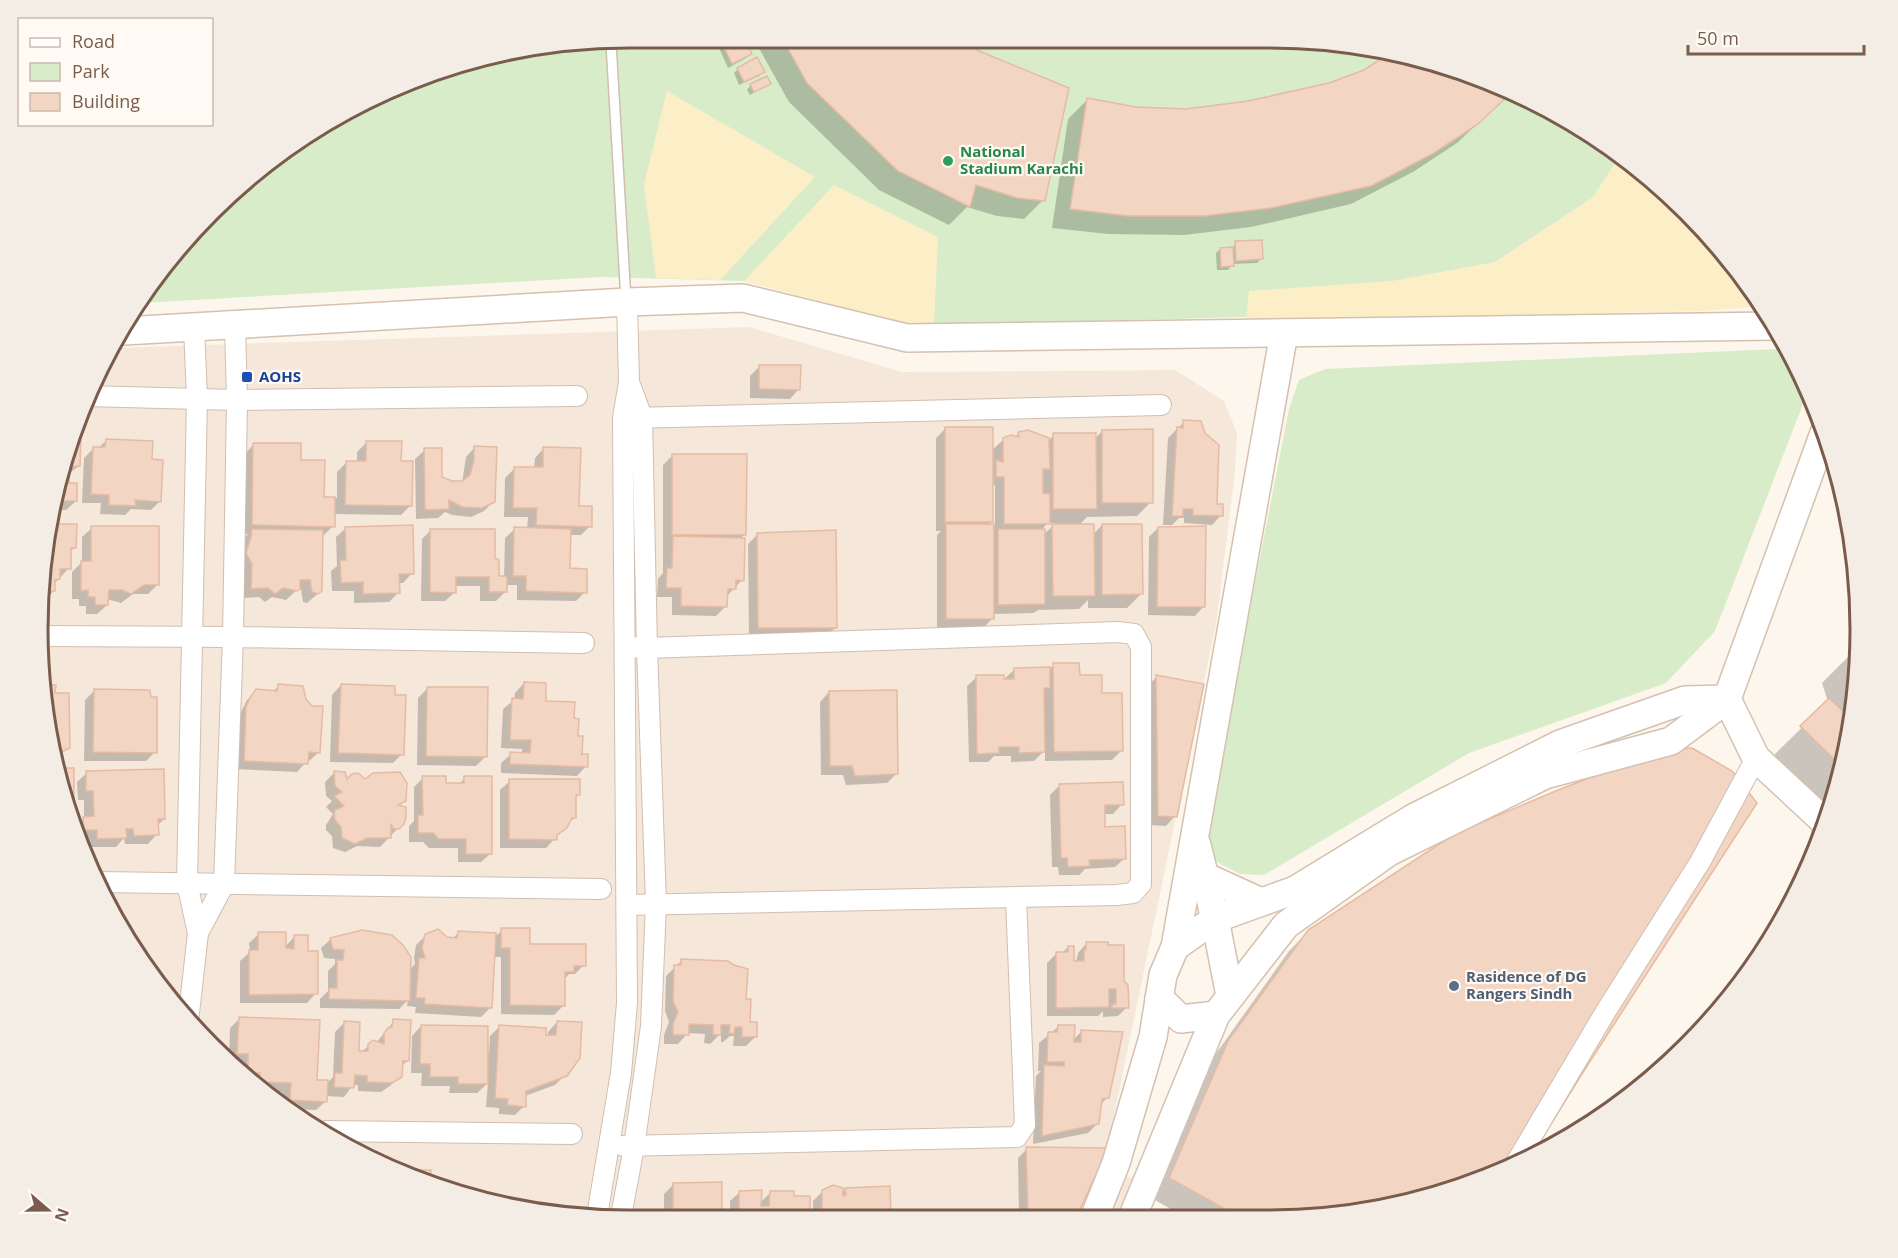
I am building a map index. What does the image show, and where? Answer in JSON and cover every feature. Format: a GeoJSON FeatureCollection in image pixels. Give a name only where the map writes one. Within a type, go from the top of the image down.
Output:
{"type":"FeatureCollection","features":[{"type":"Feature","properties":{"kind":"street"},"geometry":{"type":"LineString","coordinates":[[131,331],[627,302],[742,298],[907,338],[1764,326]]}},
{"type":"Feature","properties":{"kind":"street"},"geometry":{"type":"LineString","coordinates":[[622,1210],[634,1147],[651,1026],[656,903],[647,648],[629,382],[627,302]]}},
{"type":"Feature","properties":{"kind":"street"},"geometry":{"type":"LineString","coordinates":[[198,933],[224,884],[233,637],[237,400],[235,326]]}},
{"type":"Feature","properties":{"kind":"street"},"geometry":{"type":"LineString","coordinates":[[189,1009],[198,933],[187,883],[197,398],[194,328]]}},
{"type":"Feature","properties":{"kind":"street"},"geometry":{"type":"LineString","coordinates":[[1097,1210],[1116,1163],[1154,1037],[1163,975],[1175,947],[1284,333]]}},
{"type":"Feature","properties":{"kind":"street"},"geometry":{"type":"LineString","coordinates":[[97,396],[237,400],[577,396]]}},
{"type":"Feature","properties":{"kind":"street"},"geometry":{"type":"LineString","coordinates":[[632,418],[1161,405]]}},
{"type":"Feature","properties":{"kind":"street"},"geometry":{"type":"LineString","coordinates":[[598,1209],[621,1073],[627,1003],[625,647],[632,418]]}},
{"type":"Feature","properties":{"kind":"street"},"geometry":{"type":"LineString","coordinates":[[1135,1210],[1223,1005],[1286,925],[1389,852],[1545,775],[1671,741],[1727,699],[1822,451]]}},
{"type":"Feature","properties":{"kind":"street"},"geometry":{"type":"LineString","coordinates":[[625,647],[1118,632],[1134,634],[1141,647],[1141,884],[1133,893],[1016,898],[627,904]]}},
{"type":"Feature","properties":{"kind":"street"},"geometry":{"type":"LineString","coordinates":[[48,636],[584,643]]}},
{"type":"Feature","properties":{"kind":"street"},"geometry":{"type":"LineString","coordinates":[[1175,947],[1215,919],[1295,890],[1413,818],[1560,744],[1685,700],[1727,699]]}},
{"type":"Feature","properties":{"kind":"street"},"geometry":{"type":"LineString","coordinates":[[1727,699],[1756,758],[1819,816]]}},
{"type":"Feature","properties":{"kind":"street"},"geometry":{"type":"LineString","coordinates":[[1523,1152],[1606,1011],[1700,862],[1756,758]]}},
{"type":"Feature","properties":{"kind":"street"},"geometry":{"type":"LineString","coordinates":[[1194,836],[1215,919],[1223,1005]]}},
{"type":"Feature","properties":{"kind":"street"},"geometry":{"type":"LineString","coordinates":[[1204,876],[1261,902]]}},
{"type":"Feature","properties":{"kind":"street"},"geometry":{"type":"LineString","coordinates":[[106,882],[601,889]]}},
{"type":"Feature","properties":{"kind":"street"},"geometry":{"type":"LineString","coordinates":[[608,1146],[1017,1137],[1025,1125],[1016,898]]}},
{"type":"Feature","properties":{"kind":"street"},"geometry":{"type":"LineString","coordinates":[[1159,998],[1181,1019],[1223,1005]]}},
{"type":"Feature","properties":{"kind":"street"},"geometry":{"type":"LineString","coordinates":[[337,1131],[572,1134]]}},
{"type":"Feature","properties":{"kind":"lane"},"geometry":{"type":"LineString","coordinates":[[610,48],[627,302]]}},
{"type":"Feature","properties":{"kind":"shaded area"},"geometry":{"type":"Polygon","coordinates":[[[749,327],[902,372],[1175,370],[1224,401],[1237,433],[1235,472],[1216,624],[1107,1149],[1082,1210],[629,1210],[591,1209],[516,1199],[442,1179],[372,1150],[306,1112],[246,1066],[218,1040],[168,983],[126,920],[92,851],[79,816],[59,742],[49,667],[49,591],[53,553],[59,516],[79,442],[92,407],[121,348],[749,327]]]}},
{"type":"Feature","properties":{"kind":"shaded area"},"geometry":{"type":"Polygon","coordinates":[[[1106,1168],[1155,1187],[1145,1210],[1088,1210],[1106,1168]]]}},
{"type":"Feature","properties":{"kind":"green space","name":"National Stadium Karachi"},"geometry":{"type":"Polygon","coordinates":[[[629,48],[1269,48],[1345,53],[1419,68],[1491,92],[1560,126],[1623,168],[1680,218],[1730,275],[1750,303],[915,326],[744,281],[600,277],[148,303],[168,275],[218,218],[275,168],[306,146],[338,126],[407,92],[442,79],[516,59],[591,49],[629,48]]]}},
{"type":"Feature","properties":{"kind":"green space"},"geometry":{"type":"Polygon","coordinates":[[[1777,349],[1804,402],[1715,631],[1666,683],[1469,753],[1264,875],[1240,874],[1215,861],[1205,839],[1289,409],[1299,380],[1325,369],[1777,349]]]}},
{"type":"Feature","properties":{"kind":"sand"},"geometry":{"type":"Polygon","coordinates":[[[667,91],[815,177],[720,280],[656,278],[644,184],[667,91]]]}},
{"type":"Feature","properties":{"kind":"sand"},"geometry":{"type":"Polygon","coordinates":[[[1615,163],[1680,218],[1730,275],[1752,307],[1704,311],[1246,320],[1249,291],[1392,281],[1495,262],[1592,198],[1615,163]]]}},
{"type":"Feature","properties":{"kind":"sand"},"geometry":{"type":"Polygon","coordinates":[[[834,185],[938,237],[934,326],[915,326],[744,281],[834,185]]]}},
{"type":"Feature","properties":{"kind":"building"},"geometry":{"type":"Polygon","coordinates":[[[724,48],[749,48],[752,54],[732,64],[724,48]]]}},
{"type":"Feature","properties":{"kind":"building"},"geometry":{"type":"Polygon","coordinates":[[[788,48],[975,48],[1069,88],[1045,201],[1017,198],[976,185],[970,207],[898,171],[807,83],[788,48]]]}},
{"type":"Feature","properties":{"kind":"building"},"geometry":{"type":"Polygon","coordinates":[[[757,57],[765,72],[744,82],[737,68],[757,57]]]}},
{"type":"Feature","properties":{"kind":"building"},"geometry":{"type":"Polygon","coordinates":[[[1382,59],[1456,79],[1505,98],[1478,124],[1434,153],[1371,186],[1271,208],[1204,216],[1128,216],[1070,209],[1087,98],[1136,107],[1186,109],[1248,101],[1329,83],[1364,70],[1382,59]]]}},
{"type":"Feature","properties":{"kind":"building"},"geometry":{"type":"Polygon","coordinates":[[[767,76],[771,84],[754,92],[750,84],[767,76]]]}},
{"type":"Feature","properties":{"kind":"building"},"geometry":{"type":"Polygon","coordinates":[[[1262,240],[1263,259],[1236,261],[1235,241],[1262,240]]]}},
{"type":"Feature","properties":{"kind":"building"},"geometry":{"type":"Polygon","coordinates":[[[1233,247],[1234,266],[1221,267],[1220,248],[1233,247]]]}},
{"type":"Feature","properties":{"kind":"building"},"geometry":{"type":"Polygon","coordinates":[[[759,365],[801,365],[800,390],[759,389],[759,365]]]}},
{"type":"Feature","properties":{"kind":"building"},"geometry":{"type":"Polygon","coordinates":[[[1183,420],[1201,421],[1205,433],[1219,445],[1217,504],[1223,504],[1223,516],[1193,515],[1193,509],[1183,509],[1183,516],[1172,516],[1177,427],[1183,428],[1183,420]]]}},
{"type":"Feature","properties":{"kind":"building"},"geometry":{"type":"Polygon","coordinates":[[[945,427],[993,427],[993,522],[945,522],[945,427]]]}},
{"type":"Feature","properties":{"kind":"building"},"geometry":{"type":"Polygon","coordinates":[[[1153,429],[1153,503],[1102,503],[1102,430],[1153,429]]]}},
{"type":"Feature","properties":{"kind":"building"},"geometry":{"type":"Polygon","coordinates":[[[1028,430],[1049,438],[1050,469],[1043,469],[1043,493],[1050,494],[1050,524],[1004,524],[1004,477],[996,477],[996,460],[1003,462],[1003,438],[1011,435],[1019,437],[1018,432],[1028,430]]]}},
{"type":"Feature","properties":{"kind":"building"},"geometry":{"type":"Polygon","coordinates":[[[1053,433],[1096,433],[1097,509],[1053,509],[1053,433]]]}},
{"type":"Feature","properties":{"kind":"building"},"geometry":{"type":"Polygon","coordinates":[[[81,437],[80,466],[72,467],[81,437]]]}},
{"type":"Feature","properties":{"kind":"building"},"geometry":{"type":"Polygon","coordinates":[[[106,439],[153,441],[152,459],[163,460],[161,502],[135,500],[136,506],[109,505],[109,495],[91,494],[93,447],[105,447],[106,439]]]}},
{"type":"Feature","properties":{"kind":"building"},"geometry":{"type":"Polygon","coordinates":[[[366,441],[402,441],[401,461],[413,461],[412,506],[345,505],[346,461],[366,461],[366,441]]]}},
{"type":"Feature","properties":{"kind":"building"},"geometry":{"type":"Polygon","coordinates":[[[253,443],[301,443],[301,460],[325,460],[324,497],[335,497],[335,527],[252,525],[253,443]]]}},
{"type":"Feature","properties":{"kind":"building"},"geometry":{"type":"Polygon","coordinates":[[[474,446],[497,447],[495,502],[482,508],[462,507],[449,500],[449,509],[425,510],[424,448],[442,448],[442,477],[452,481],[462,481],[470,475],[474,460],[474,446]]]}},
{"type":"Feature","properties":{"kind":"building"},"geometry":{"type":"Polygon","coordinates":[[[543,447],[581,448],[579,506],[592,506],[592,527],[536,525],[537,508],[513,508],[514,467],[543,467],[543,447]]]}},
{"type":"Feature","properties":{"kind":"building"},"geometry":{"type":"Polygon","coordinates":[[[672,454],[747,454],[746,535],[672,535],[672,454]]]}},
{"type":"Feature","properties":{"kind":"building"},"geometry":{"type":"Polygon","coordinates":[[[69,476],[69,483],[77,483],[77,501],[63,501],[69,476]]]}},
{"type":"Feature","properties":{"kind":"building"},"geometry":{"type":"Polygon","coordinates":[[[58,524],[77,524],[76,548],[71,548],[71,569],[60,569],[60,579],[55,580],[55,591],[49,591],[58,524]]]}},
{"type":"Feature","properties":{"kind":"building"},"geometry":{"type":"Polygon","coordinates":[[[946,524],[994,524],[994,619],[946,619],[946,524]]]}},
{"type":"Feature","properties":{"kind":"building"},"geometry":{"type":"Polygon","coordinates":[[[1052,524],[1094,524],[1095,596],[1053,596],[1052,524]]]}},
{"type":"Feature","properties":{"kind":"building"},"geometry":{"type":"Polygon","coordinates":[[[1102,524],[1142,524],[1143,594],[1102,595],[1102,524]]]}},
{"type":"Feature","properties":{"kind":"building"},"geometry":{"type":"Polygon","coordinates":[[[413,525],[414,574],[399,574],[400,593],[363,594],[363,582],[341,583],[340,560],[346,560],[345,527],[413,525]]]}},
{"type":"Feature","properties":{"kind":"building"},"geometry":{"type":"Polygon","coordinates":[[[91,526],[159,526],[159,585],[144,585],[131,594],[122,590],[109,590],[108,605],[95,605],[95,597],[88,597],[88,590],[81,591],[81,561],[91,561],[91,526]]]}},
{"type":"Feature","properties":{"kind":"building"},"geometry":{"type":"Polygon","coordinates":[[[1206,526],[1205,607],[1157,607],[1158,527],[1206,526]]]}},
{"type":"Feature","properties":{"kind":"building"},"geometry":{"type":"Polygon","coordinates":[[[514,527],[571,529],[570,568],[587,569],[587,593],[526,591],[526,576],[513,576],[514,527]]]}},
{"type":"Feature","properties":{"kind":"building"},"geometry":{"type":"Polygon","coordinates":[[[252,529],[323,530],[322,591],[318,594],[312,592],[310,580],[300,580],[300,589],[297,591],[283,588],[275,594],[268,588],[251,589],[252,564],[246,553],[252,529]]]}},
{"type":"Feature","properties":{"kind":"building"},"geometry":{"type":"Polygon","coordinates":[[[430,529],[495,529],[495,558],[499,560],[499,576],[507,576],[507,592],[489,592],[489,577],[456,577],[456,593],[430,592],[430,529]]]}},
{"type":"Feature","properties":{"kind":"building"},"geometry":{"type":"Polygon","coordinates":[[[998,529],[1045,529],[1045,604],[998,605],[998,529]]]}},
{"type":"Feature","properties":{"kind":"building"},"geometry":{"type":"Polygon","coordinates":[[[836,530],[837,628],[758,628],[757,533],[836,530]]]}},
{"type":"Feature","properties":{"kind":"building"},"geometry":{"type":"Polygon","coordinates":[[[673,536],[745,538],[744,581],[736,580],[736,589],[728,589],[727,607],[681,606],[681,588],[666,588],[667,568],[672,568],[673,536]]]}},
{"type":"Feature","properties":{"kind":"building"},"geometry":{"type":"Polygon","coordinates":[[[1053,663],[1079,663],[1080,675],[1102,675],[1102,693],[1122,693],[1123,751],[1054,752],[1053,663]]]}},
{"type":"Feature","properties":{"kind":"building"},"geometry":{"type":"Polygon","coordinates":[[[1050,667],[1050,688],[1044,688],[1045,752],[1019,753],[1019,747],[999,747],[999,753],[977,754],[976,675],[1004,675],[1004,679],[1014,679],[1014,668],[1050,667]]]}},
{"type":"Feature","properties":{"kind":"building"},"geometry":{"type":"Polygon","coordinates":[[[1156,675],[1204,684],[1177,817],[1158,816],[1156,675]]]}},
{"type":"Feature","properties":{"kind":"building"},"geometry":{"type":"Polygon","coordinates":[[[524,682],[546,683],[546,701],[575,702],[574,718],[579,719],[578,736],[583,736],[582,754],[588,754],[588,767],[510,764],[510,752],[530,753],[531,740],[510,740],[512,698],[523,699],[524,682]]]}},
{"type":"Feature","properties":{"kind":"building"},"geometry":{"type":"Polygon","coordinates":[[[278,684],[303,686],[306,699],[312,706],[323,706],[320,753],[309,752],[308,764],[244,761],[246,707],[256,689],[277,691],[278,684]]]}},
{"type":"Feature","properties":{"kind":"building"},"geometry":{"type":"Polygon","coordinates":[[[341,684],[395,686],[395,695],[406,695],[404,755],[338,753],[341,684]]]}},
{"type":"Feature","properties":{"kind":"building"},"geometry":{"type":"Polygon","coordinates":[[[51,685],[56,685],[55,693],[69,693],[70,748],[61,752],[51,685]]]}},
{"type":"Feature","properties":{"kind":"building"},"geometry":{"type":"Polygon","coordinates":[[[427,687],[488,687],[487,757],[426,756],[427,687]]]}},
{"type":"Feature","properties":{"kind":"building"},"geometry":{"type":"Polygon","coordinates":[[[94,689],[150,690],[151,697],[157,697],[157,753],[93,752],[94,689]]]}},
{"type":"Feature","properties":{"kind":"building"},"geometry":{"type":"Polygon","coordinates":[[[897,690],[898,774],[855,776],[852,766],[830,766],[829,691],[897,690]]]}},
{"type":"Feature","properties":{"kind":"building"},"geometry":{"type":"Polygon","coordinates":[[[1829,698],[1844,712],[1835,760],[1800,726],[1829,698]]]}},
{"type":"Feature","properties":{"kind":"building","name":"Rasidence of DG Rangers Sindh"},"geometry":{"type":"Polygon","coordinates":[[[1692,748],[1732,771],[1757,803],[1540,1142],[1491,1166],[1419,1190],[1382,1199],[1307,1209],[1227,1210],[1169,1178],[1228,1041],[1308,930],[1456,833],[1563,788],[1663,750],[1692,748]]]}},
{"type":"Feature","properties":{"kind":"building"},"geometry":{"type":"Polygon","coordinates":[[[65,768],[74,768],[74,799],[65,768]]]}},
{"type":"Feature","properties":{"kind":"building"},"geometry":{"type":"Polygon","coordinates":[[[164,769],[165,819],[158,819],[159,835],[134,836],[133,829],[126,829],[127,838],[97,839],[97,830],[84,830],[83,817],[94,816],[93,791],[86,791],[86,771],[164,769]]]}},
{"type":"Feature","properties":{"kind":"building"},"geometry":{"type":"Polygon","coordinates":[[[334,771],[345,772],[347,779],[352,774],[358,773],[365,779],[373,773],[400,772],[407,783],[406,801],[398,805],[406,807],[406,818],[399,829],[394,829],[391,825],[391,838],[367,838],[355,844],[342,838],[341,827],[335,820],[334,814],[335,810],[344,806],[334,796],[342,792],[335,786],[334,771]]]}},
{"type":"Feature","properties":{"kind":"building"},"geometry":{"type":"Polygon","coordinates":[[[422,776],[446,776],[446,783],[464,783],[464,776],[492,776],[492,854],[466,854],[466,839],[439,839],[433,833],[418,833],[418,815],[423,815],[422,776]]]}},
{"type":"Feature","properties":{"kind":"building"},"geometry":{"type":"Polygon","coordinates":[[[509,779],[580,779],[580,795],[576,795],[576,818],[572,818],[567,828],[557,835],[557,840],[509,839],[509,779]]]}},
{"type":"Feature","properties":{"kind":"building"},"geometry":{"type":"Polygon","coordinates":[[[1123,782],[1124,805],[1105,805],[1105,827],[1125,826],[1126,859],[1089,860],[1090,866],[1068,867],[1067,858],[1061,858],[1059,784],[1123,782]]]}},
{"type":"Feature","properties":{"kind":"building"},"geometry":{"type":"Polygon","coordinates":[[[501,928],[530,928],[530,944],[586,944],[586,966],[574,966],[574,972],[565,972],[565,1006],[510,1005],[510,948],[501,948],[501,928]]]}},
{"type":"Feature","properties":{"kind":"building"},"geometry":{"type":"Polygon","coordinates":[[[438,929],[447,937],[457,938],[458,931],[496,933],[492,1008],[424,1004],[425,998],[416,998],[419,958],[425,958],[422,948],[425,934],[438,929]]]}},
{"type":"Feature","properties":{"kind":"building"},"geometry":{"type":"Polygon","coordinates":[[[362,930],[392,935],[403,945],[411,957],[410,1001],[329,999],[329,988],[337,988],[337,960],[343,960],[344,950],[333,949],[330,938],[362,930]]]}},
{"type":"Feature","properties":{"kind":"building"},"geometry":{"type":"Polygon","coordinates":[[[258,932],[286,932],[286,948],[294,949],[294,935],[308,935],[308,951],[318,951],[318,994],[249,995],[249,950],[258,950],[258,932]]]}},
{"type":"Feature","properties":{"kind":"building"},"geometry":{"type":"Polygon","coordinates":[[[1086,942],[1124,945],[1124,981],[1128,985],[1129,1008],[1112,1008],[1112,1004],[1116,1004],[1116,989],[1109,989],[1109,1007],[1056,1008],[1056,952],[1068,952],[1068,946],[1074,946],[1074,961],[1084,961],[1086,942]]]}},
{"type":"Feature","properties":{"kind":"building"},"geometry":{"type":"Polygon","coordinates":[[[681,959],[728,961],[748,969],[746,999],[751,999],[750,1022],[757,1022],[757,1037],[742,1037],[742,1027],[735,1027],[734,1034],[729,1033],[730,1025],[721,1025],[721,1035],[713,1035],[713,1025],[689,1024],[689,1035],[673,1035],[673,1024],[678,1012],[673,1001],[674,965],[681,965],[681,959]]]}},
{"type":"Feature","properties":{"kind":"building"},"geometry":{"type":"Polygon","coordinates":[[[239,1017],[320,1020],[317,1080],[328,1080],[327,1102],[290,1100],[291,1083],[266,1082],[260,1077],[260,1073],[254,1072],[248,1068],[248,1054],[237,1054],[239,1017]]]}},
{"type":"Feature","properties":{"kind":"building"},"geometry":{"type":"Polygon","coordinates":[[[393,1019],[411,1020],[409,1061],[403,1061],[402,1077],[392,1083],[367,1082],[367,1076],[355,1075],[354,1088],[334,1087],[335,1073],[342,1073],[344,1021],[360,1022],[359,1051],[368,1051],[368,1044],[373,1040],[384,1044],[384,1033],[392,1027],[393,1019]]]}},
{"type":"Feature","properties":{"kind":"building"},"geometry":{"type":"Polygon","coordinates":[[[557,1021],[582,1022],[580,1058],[567,1076],[526,1091],[526,1107],[507,1105],[508,1099],[495,1098],[499,1025],[546,1028],[546,1035],[556,1035],[557,1021]]]}},
{"type":"Feature","properties":{"kind":"building"},"geometry":{"type":"Polygon","coordinates":[[[421,1025],[488,1026],[488,1084],[458,1084],[458,1077],[430,1077],[430,1064],[420,1064],[421,1025]]]}},
{"type":"Feature","properties":{"kind":"building"},"geometry":{"type":"Polygon","coordinates":[[[1058,1025],[1075,1025],[1074,1042],[1081,1042],[1081,1030],[1123,1032],[1109,1098],[1102,1099],[1099,1124],[1042,1136],[1044,1065],[1064,1066],[1064,1062],[1047,1062],[1048,1032],[1057,1032],[1058,1025]]]}},
{"type":"Feature","properties":{"kind":"building"},"geometry":{"type":"Polygon","coordinates":[[[1026,1147],[1108,1148],[1080,1210],[1028,1210],[1026,1147]]]}},
{"type":"Feature","properties":{"kind":"building"},"geometry":{"type":"Polygon","coordinates":[[[418,1170],[431,1170],[430,1175],[418,1170]]]}},
{"type":"Feature","properties":{"kind":"building"},"geometry":{"type":"Polygon","coordinates":[[[722,1182],[722,1210],[673,1210],[673,1183],[722,1182]]]}},
{"type":"Feature","properties":{"kind":"building"},"geometry":{"type":"Polygon","coordinates":[[[833,1185],[843,1188],[843,1196],[846,1195],[845,1188],[890,1186],[891,1210],[822,1210],[822,1190],[833,1185]]]}},
{"type":"Feature","properties":{"kind":"building"},"geometry":{"type":"Polygon","coordinates":[[[762,1190],[761,1206],[769,1206],[770,1191],[794,1191],[794,1196],[810,1196],[810,1210],[739,1210],[739,1191],[762,1190]]]}},
{"type":"Feature","properties":{"kind":"place","name":"National Stadium Karachi"},"geometry":{"type":"Point","coordinates":[948,161]}},
{"type":"Feature","properties":{"kind":"place","name":"AOHS"},"geometry":{"type":"Point","coordinates":[247,377]}},
{"type":"Feature","properties":{"kind":"place","name":"Rasidence of DG Rangers Sindh"},"geometry":{"type":"Point","coordinates":[1454,986]}}]}
